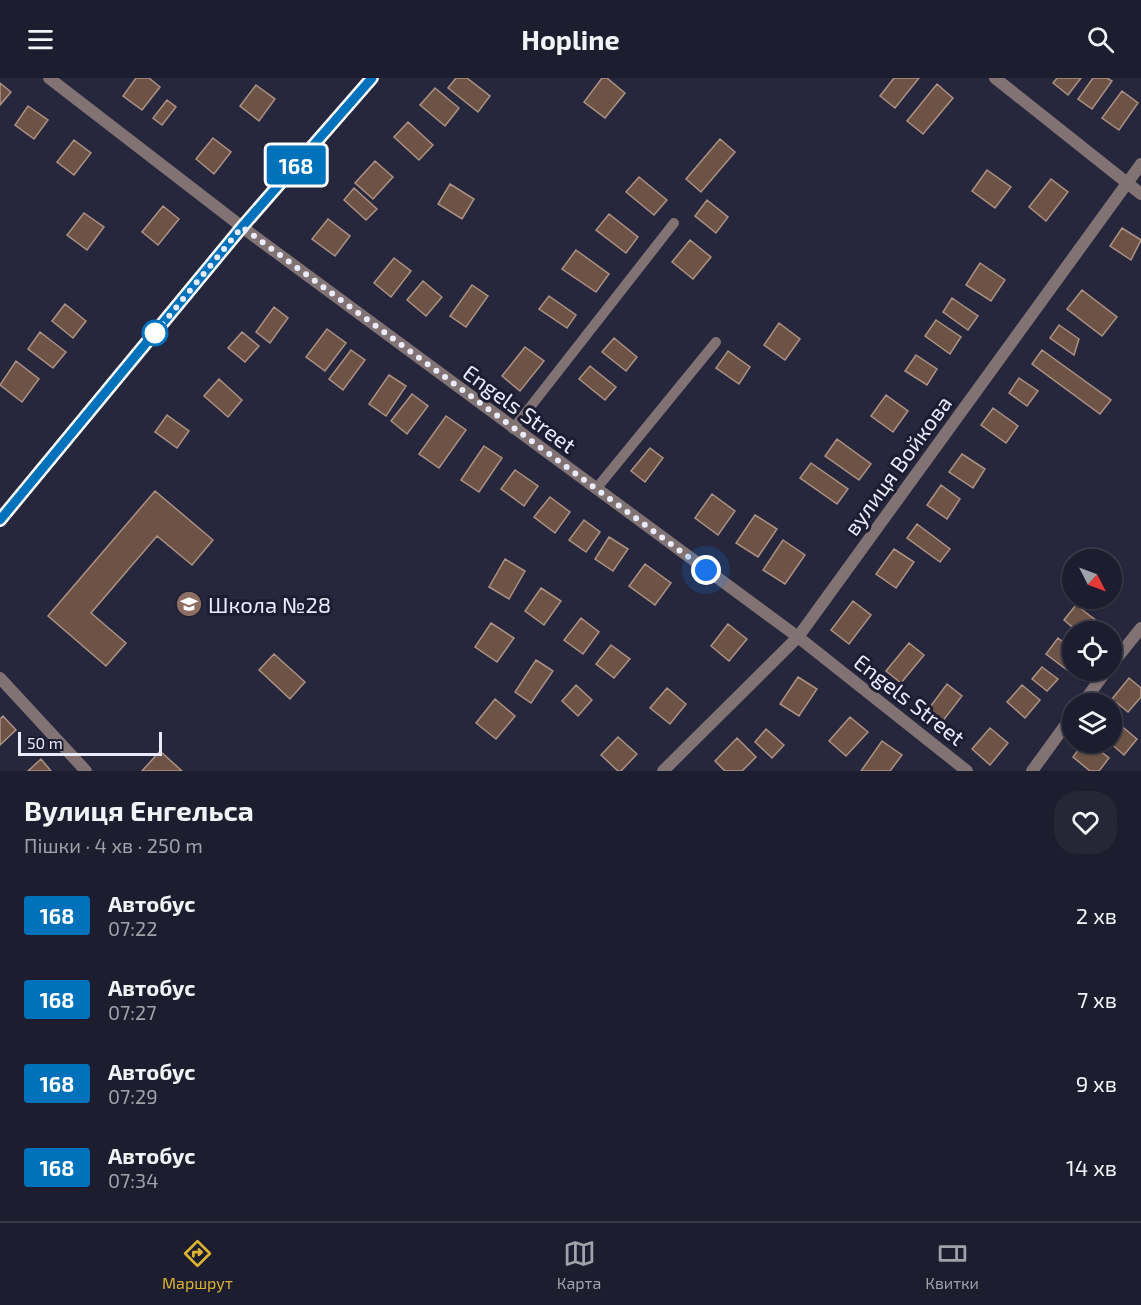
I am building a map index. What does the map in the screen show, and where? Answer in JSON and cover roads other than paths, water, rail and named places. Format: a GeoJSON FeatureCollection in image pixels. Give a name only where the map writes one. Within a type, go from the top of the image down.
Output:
{"type":"FeatureCollection","features":[{"type":"Feature","properties":{"kind":"street","name":"Engels Street"},"geometry":{"type":"LineString","coordinates":[[49,78],[242,227],[798,637],[967,771]]}},
{"type":"Feature","properties":{"kind":"street"},"geometry":{"type":"LineString","coordinates":[[0,520],[242,227],[372,78]]}},
{"type":"Feature","properties":{"kind":"street"},"geometry":{"type":"LineString","coordinates":[[995,78],[1141,194]]}},
{"type":"Feature","properties":{"kind":"street","name":"вулиця Войкова"},"geometry":{"type":"LineString","coordinates":[[663,771],[798,637],[1141,164]]}},
{"type":"Feature","properties":{"kind":"street"},"geometry":{"type":"LineString","coordinates":[[1122,652],[1141,628]]}},
{"type":"Feature","properties":{"kind":"street"},"geometry":{"type":"LineString","coordinates":[[0,678],[86,771]]}},
{"type":"Feature","properties":{"kind":"street"},"geometry":{"type":"LineString","coordinates":[[1032,771],[1062,730]]}},
{"type":"Feature","properties":{"kind":"lane"},"geometry":{"type":"LineString","coordinates":[[513,429],[674,223]]}},
{"type":"Feature","properties":{"kind":"lane"},"geometry":{"type":"LineString","coordinates":[[596,489],[716,342]]}},
{"type":"Feature","properties":{"kind":"place","name":"Школа №28"},"geometry":{"type":"Point","coordinates":[189,604]}}]}
